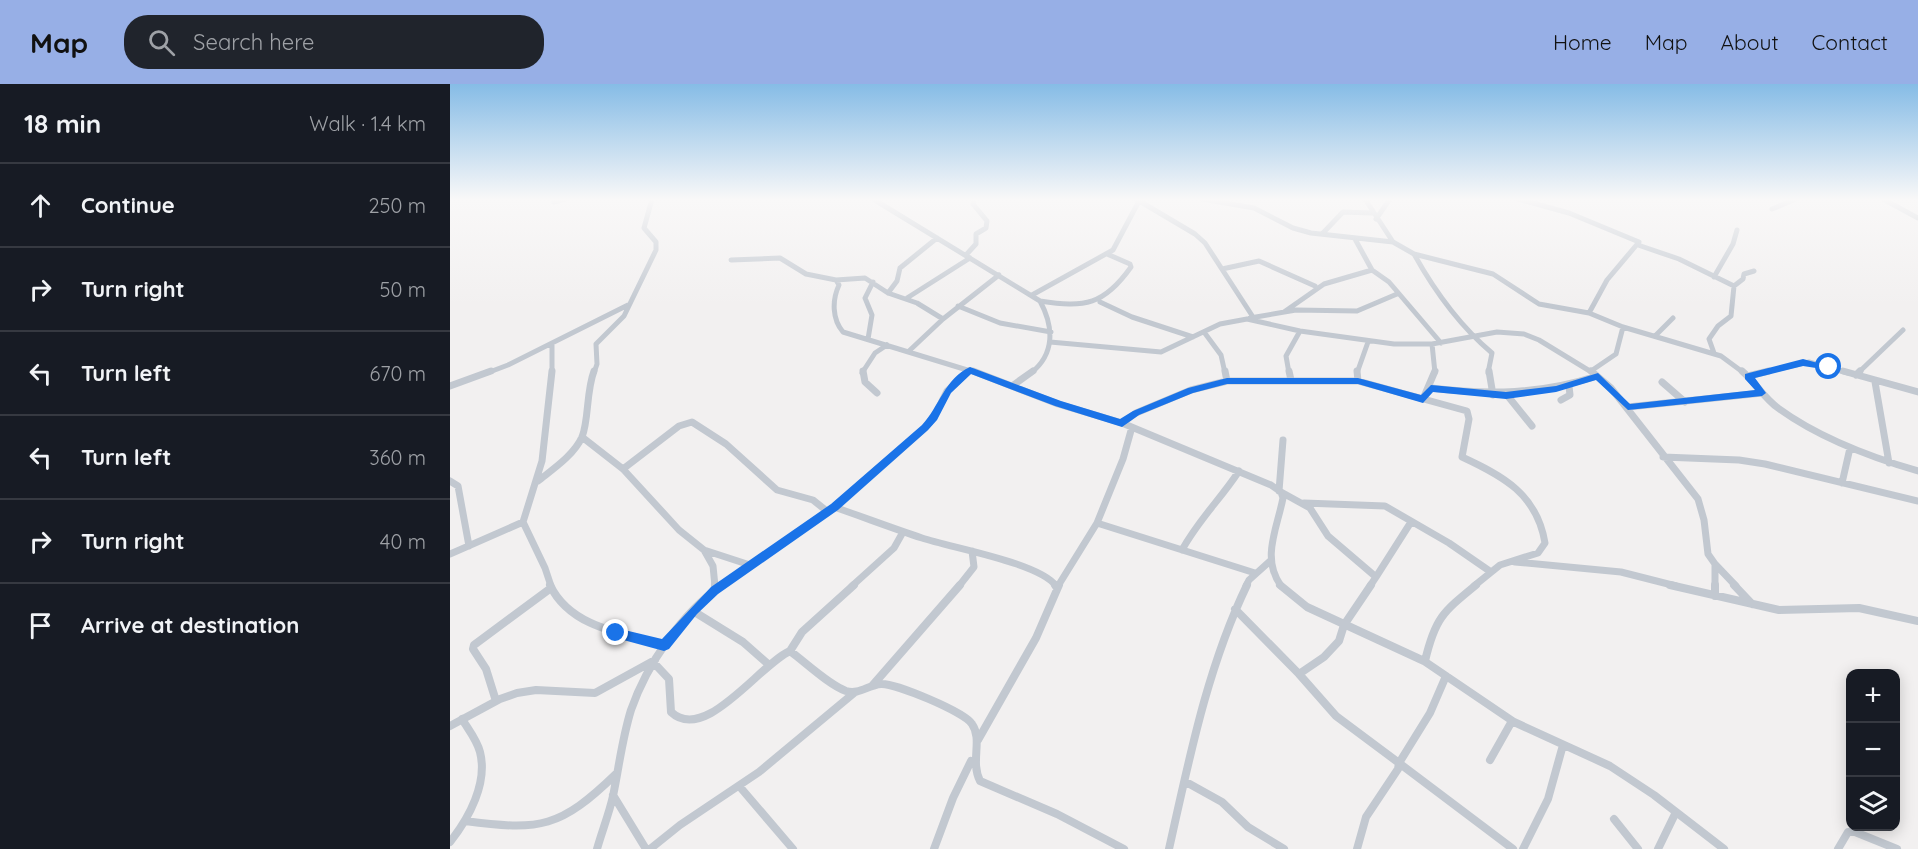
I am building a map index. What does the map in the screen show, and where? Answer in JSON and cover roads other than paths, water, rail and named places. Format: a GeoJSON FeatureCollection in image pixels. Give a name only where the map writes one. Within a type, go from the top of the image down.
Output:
{"type":"FeatureCollection","features":[{"type":"Feature","properties":{"kind":"street"},"geometry":{"type":"LineString","coordinates":[[538,481],[566,458],[582,437],[586,402],[597,364],[594,349],[599,340],[618,324],[656,250],[656,242],[650,235]]}},
{"type":"Feature","properties":{"kind":"street"},"geometry":{"type":"LineString","coordinates":[[932,235],[1032,295],[1047,313],[1051,332],[1043,362],[1012,386]]}},
{"type":"Feature","properties":{"kind":"street"},"geometry":{"type":"LineString","coordinates":[[907,298],[968,256],[976,244],[975,235]]}},
{"type":"Feature","properties":{"kind":"street"},"geometry":{"type":"LineString","coordinates":[[1032,295],[1107,254],[1123,235]]}},
{"type":"Feature","properties":{"kind":"street"},"geometry":{"type":"LineString","coordinates":[[1196,235],[1205,243],[1222,269],[1250,318],[1300,331],[1368,342],[1432,344],[1497,332],[1524,334],[1539,340],[1594,374],[1628,407],[1663,458],[1698,499],[1704,520],[1708,554],[1752,604]]}},
{"type":"Feature","properties":{"kind":"street"},"geometry":{"type":"LineString","coordinates":[[1327,235],[1393,242]]}},
{"type":"Feature","properties":{"kind":"street"},"geometry":{"type":"LineString","coordinates":[[1388,235],[1393,242],[1414,254],[1493,274],[1537,303],[1589,313],[1623,327],[1714,353],[1748,376],[1775,406],[1797,420],[1851,448],[1889,463],[1918,471]]}},
{"type":"Feature","properties":{"kind":"street"},"geometry":{"type":"LineString","coordinates":[[1626,235],[1636,239],[1638,245]]}},
{"type":"Feature","properties":{"kind":"street"},"geometry":{"type":"LineString","coordinates":[[1714,277],[1735,235]]}},
{"type":"Feature","properties":{"kind":"street"},"geometry":{"type":"LineString","coordinates":[[888,293],[897,281],[898,271],[904,264],[937,238]]}},
{"type":"Feature","properties":{"kind":"street"},"geometry":{"type":"LineString","coordinates":[[1355,239],[1372,270],[1389,282],[1441,343]]}},
{"type":"Feature","properties":{"kind":"street"},"geometry":{"type":"LineString","coordinates":[[1638,245],[1670,255],[1734,286]]}},
{"type":"Feature","properties":{"kind":"street"},"geometry":{"type":"LineString","coordinates":[[1589,313],[1607,280],[1638,245]]}},
{"type":"Feature","properties":{"kind":"street"},"geometry":{"type":"LineString","coordinates":[[1040,302],[1080,306],[1100,302],[1114,291],[1131,267],[1130,264],[1107,254]]}},
{"type":"Feature","properties":{"kind":"street"},"geometry":{"type":"LineString","coordinates":[[1414,254],[1426,276],[1473,337],[1492,353],[1488,374],[1493,395]]}},
{"type":"Feature","properties":{"kind":"street"},"geometry":{"type":"LineString","coordinates":[[731,260],[780,258],[806,274],[836,280],[860,277],[873,282],[888,293],[907,298],[943,319]]}},
{"type":"Feature","properties":{"kind":"street"},"geometry":{"type":"LineString","coordinates":[[1222,269],[1259,261],[1315,286]]}},
{"type":"Feature","properties":{"kind":"street"},"geometry":{"type":"LineString","coordinates":[[1284,312],[1315,286],[1352,273],[1372,270]]}},
{"type":"Feature","properties":{"kind":"street"},"geometry":{"type":"LineString","coordinates":[[1714,353],[1709,339],[1718,326],[1731,316],[1734,286],[1743,279],[1744,273],[1754,271]]}},
{"type":"Feature","properties":{"kind":"street"},"geometry":{"type":"LineString","coordinates":[[909,351],[958,306],[999,275]]}},
{"type":"Feature","properties":{"kind":"street"},"geometry":{"type":"LineString","coordinates":[[836,280],[839,285],[833,300],[839,329],[970,370],[1058,404],[1122,423],[1239,471],[1310,508],[1328,536],[1376,577]]}},
{"type":"Feature","properties":{"kind":"street"},"geometry":{"type":"LineString","coordinates":[[873,282],[865,298],[872,315],[872,340],[875,353]]}},
{"type":"Feature","properties":{"kind":"street"},"geometry":{"type":"LineString","coordinates":[[1050,342],[1161,352],[1170,350],[1192,337],[1227,322],[1284,312],[1357,311],[1397,294]]}},
{"type":"Feature","properties":{"kind":"street"},"geometry":{"type":"LineString","coordinates":[[1100,302],[1132,317],[1192,337]]}},
{"type":"Feature","properties":{"kind":"street"},"geometry":{"type":"LineString","coordinates":[[450,386],[488,375],[628,305]]}},
{"type":"Feature","properties":{"kind":"street"},"geometry":{"type":"LineString","coordinates":[[958,306],[1000,323],[1051,332]]}},
{"type":"Feature","properties":{"kind":"street"},"geometry":{"type":"LineString","coordinates":[[1655,336],[1673,318]]}},
{"type":"Feature","properties":{"kind":"street"},"geometry":{"type":"LineString","coordinates":[[1431,388],[1506,395],[1569,386],[1594,374],[1616,354],[1623,327]]}},
{"type":"Feature","properties":{"kind":"street"},"geometry":{"type":"LineString","coordinates":[[1856,375],[1903,330]]}},
{"type":"Feature","properties":{"kind":"street"},"geometry":{"type":"LineString","coordinates":[[1291,380],[1286,356],[1300,331]]}},
{"type":"Feature","properties":{"kind":"street"},"geometry":{"type":"LineString","coordinates":[[1204,332],[1221,355],[1227,381]]}},
{"type":"Feature","properties":{"kind":"street"},"geometry":{"type":"LineString","coordinates":[[1358,381],[1357,368],[1368,342]]}},
{"type":"Feature","properties":{"kind":"street"},"geometry":{"type":"LineString","coordinates":[[450,554],[523,522],[538,481],[553,384],[552,343]]}},
{"type":"Feature","properties":{"kind":"street"},"geometry":{"type":"LineString","coordinates":[[1423,399],[1431,388],[1438,361],[1432,344]]}},
{"type":"Feature","properties":{"kind":"street"},"geometry":{"type":"LineString","coordinates":[[877,393],[865,382],[862,373],[875,353],[887,345]]}},
{"type":"Feature","properties":{"kind":"street"},"geometry":{"type":"LineString","coordinates":[[1748,376],[1806,362],[1918,392]]}},
{"type":"Feature","properties":{"kind":"street"},"geometry":{"type":"LineString","coordinates":[[597,849],[613,795],[632,708],[664,645],[693,611],[715,590],[831,510],[925,428],[934,417],[947,391],[970,370]]}},
{"type":"Feature","properties":{"kind":"street"},"geometry":{"type":"LineString","coordinates":[[1122,423],[1136,413],[1184,393],[1227,381],[1358,381],[1467,411],[1469,419],[1462,457],[1495,471],[1537,512],[1544,530],[1545,546],[1538,553],[1500,565],[1444,611],[1432,632],[1425,661]]}},
{"type":"Feature","properties":{"kind":"street"},"geometry":{"type":"LineString","coordinates":[[1662,382],[1685,402]]}},
{"type":"Feature","properties":{"kind":"street"},"geometry":{"type":"LineString","coordinates":[[1875,382],[1876,402],[1888,445],[1889,463]]}},
{"type":"Feature","properties":{"kind":"street"},"geometry":{"type":"LineString","coordinates":[[1561,400],[1570,394],[1569,386]]}},
{"type":"Feature","properties":{"kind":"street"},"geometry":{"type":"LineString","coordinates":[[1628,407],[1762,393]]}},
{"type":"Feature","properties":{"kind":"street"},"geometry":{"type":"LineString","coordinates":[[1506,395],[1532,426]]}},
{"type":"Feature","properties":{"kind":"street"},"geometry":{"type":"LineString","coordinates":[[622,469],[679,426],[692,422],[733,450],[777,490],[813,500],[831,510],[972,551],[1044,575],[1064,576]]}},
{"type":"Feature","properties":{"kind":"street"},"geometry":{"type":"LineString","coordinates":[[934,849],[978,740],[1036,638],[1057,588],[1097,523],[1123,459],[1132,427]]}},
{"type":"Feature","properties":{"kind":"street"},"geometry":{"type":"LineString","coordinates":[[582,437],[622,469],[679,530],[704,550],[750,565]]}},
{"type":"Feature","properties":{"kind":"street"},"geometry":{"type":"LineString","coordinates":[[1283,440],[1280,491],[1282,506],[1271,538],[1270,561],[1281,587],[1295,599],[1344,625],[1395,645],[1425,661],[1512,721],[1608,765],[1724,849]]}},
{"type":"Feature","properties":{"kind":"street"},"geometry":{"type":"LineString","coordinates":[[1842,483],[1851,448]]}},
{"type":"Feature","properties":{"kind":"street"},"geometry":{"type":"LineString","coordinates":[[1663,458],[1748,461],[1918,501]]}},
{"type":"Feature","properties":{"kind":"street"},"geometry":{"type":"LineString","coordinates":[[1182,550],[1197,522],[1223,495],[1239,471]]}},
{"type":"Feature","properties":{"kind":"street"},"geometry":{"type":"LineString","coordinates":[[450,481],[458,486],[469,546]]}},
{"type":"Feature","properties":{"kind":"street"},"geometry":{"type":"LineString","coordinates":[[1303,503],[1376,504],[1393,509],[1491,572]]}},
{"type":"Feature","properties":{"kind":"street"},"geometry":{"type":"LineString","coordinates":[[523,522],[545,567],[551,588],[567,607],[589,624],[664,645]]}},
{"type":"Feature","properties":{"kind":"street"},"geometry":{"type":"LineString","coordinates":[[1299,674],[1332,650],[1342,635],[1344,625],[1411,522]]}},
{"type":"Feature","properties":{"kind":"street"},"geometry":{"type":"LineString","coordinates":[[1097,523],[1255,573]]}},
{"type":"Feature","properties":{"kind":"street"},"geometry":{"type":"LineString","coordinates":[[790,651],[802,632],[894,548],[903,532]]}},
{"type":"Feature","properties":{"kind":"street"},"geometry":{"type":"LineString","coordinates":[[704,550],[716,578],[715,590]]}},
{"type":"Feature","properties":{"kind":"street"},"geometry":{"type":"LineString","coordinates":[[872,686],[969,575],[974,567],[972,551]]}},
{"type":"Feature","properties":{"kind":"street"},"geometry":{"type":"LineString","coordinates":[[1169,849],[1202,705],[1235,609],[1248,580],[1270,561]]}},
{"type":"Feature","properties":{"kind":"street"},"geometry":{"type":"LineString","coordinates":[[1512,561],[1622,572],[1779,610],[1859,608],[1918,621]]}},
{"type":"Feature","properties":{"kind":"street"},"geometry":{"type":"LineString","coordinates":[[1715,564],[1715,596]]}},
{"type":"Feature","properties":{"kind":"street"},"geometry":{"type":"LineString","coordinates":[[1044,575],[1057,588]]}},
{"type":"Feature","properties":{"kind":"street"},"geometry":{"type":"LineString","coordinates":[[496,701],[491,681],[473,649],[474,645],[551,588]]}},
{"type":"Feature","properties":{"kind":"street"},"geometry":{"type":"LineString","coordinates":[[1235,609],[1299,674],[1336,716],[1513,849]]}},
{"type":"Feature","properties":{"kind":"street"},"geometry":{"type":"LineString","coordinates":[[693,611],[742,642],[768,664]]}},
{"type":"Feature","properties":{"kind":"street"},"geometry":{"type":"LineString","coordinates":[[655,661],[669,676],[672,683],[668,707],[670,714],[680,719],[690,720],[703,717],[724,705],[783,652],[790,651],[804,658],[828,680],[854,693]]}},
{"type":"Feature","properties":{"kind":"street"},"geometry":{"type":"LineString","coordinates":[[450,726],[496,701],[517,693],[536,690],[595,693],[655,661]]}},
{"type":"Feature","properties":{"kind":"street"},"geometry":{"type":"LineString","coordinates":[[1357,849],[1366,817],[1398,769],[1399,763],[1430,713],[1446,676]]}},
{"type":"Feature","properties":{"kind":"street"},"geometry":{"type":"LineString","coordinates":[[613,795],[648,849],[701,810],[740,787],[854,693],[880,684],[894,686],[966,716],[976,730],[978,740]]}},
{"type":"Feature","properties":{"kind":"street"},"geometry":{"type":"LineString","coordinates":[[450,842],[465,821],[483,766],[480,751],[462,719]]}},
{"type":"Feature","properties":{"kind":"street"},"geometry":{"type":"LineString","coordinates":[[1490,760],[1512,721]]}},
{"type":"Feature","properties":{"kind":"street"},"geometry":{"type":"LineString","coordinates":[[1523,849],[1533,834],[1552,791],[1563,745]]}},
{"type":"Feature","properties":{"kind":"street"},"geometry":{"type":"LineString","coordinates":[[972,758],[973,771],[980,781],[1057,814],[1115,842],[1124,849]]}},
{"type":"Feature","properties":{"kind":"street"},"geometry":{"type":"LineString","coordinates":[[465,821],[534,828],[555,822],[578,810],[616,774]]}},
{"type":"Feature","properties":{"kind":"street"},"geometry":{"type":"LineString","coordinates":[[1186,782],[1222,802],[1248,827],[1284,849]]}},
{"type":"Feature","properties":{"kind":"street"},"geometry":{"type":"LineString","coordinates":[[740,787],[793,849]]}},
{"type":"Feature","properties":{"kind":"street"},"geometry":{"type":"LineString","coordinates":[[1658,849],[1676,813]]}},
{"type":"Feature","properties":{"kind":"street"},"geometry":{"type":"LineString","coordinates":[[1614,819],[1638,849]]}},
{"type":"Feature","properties":{"kind":"street"},"geometry":{"type":"LineString","coordinates":[[1838,849],[1848,832],[1855,832],[1897,849]]}}]}
